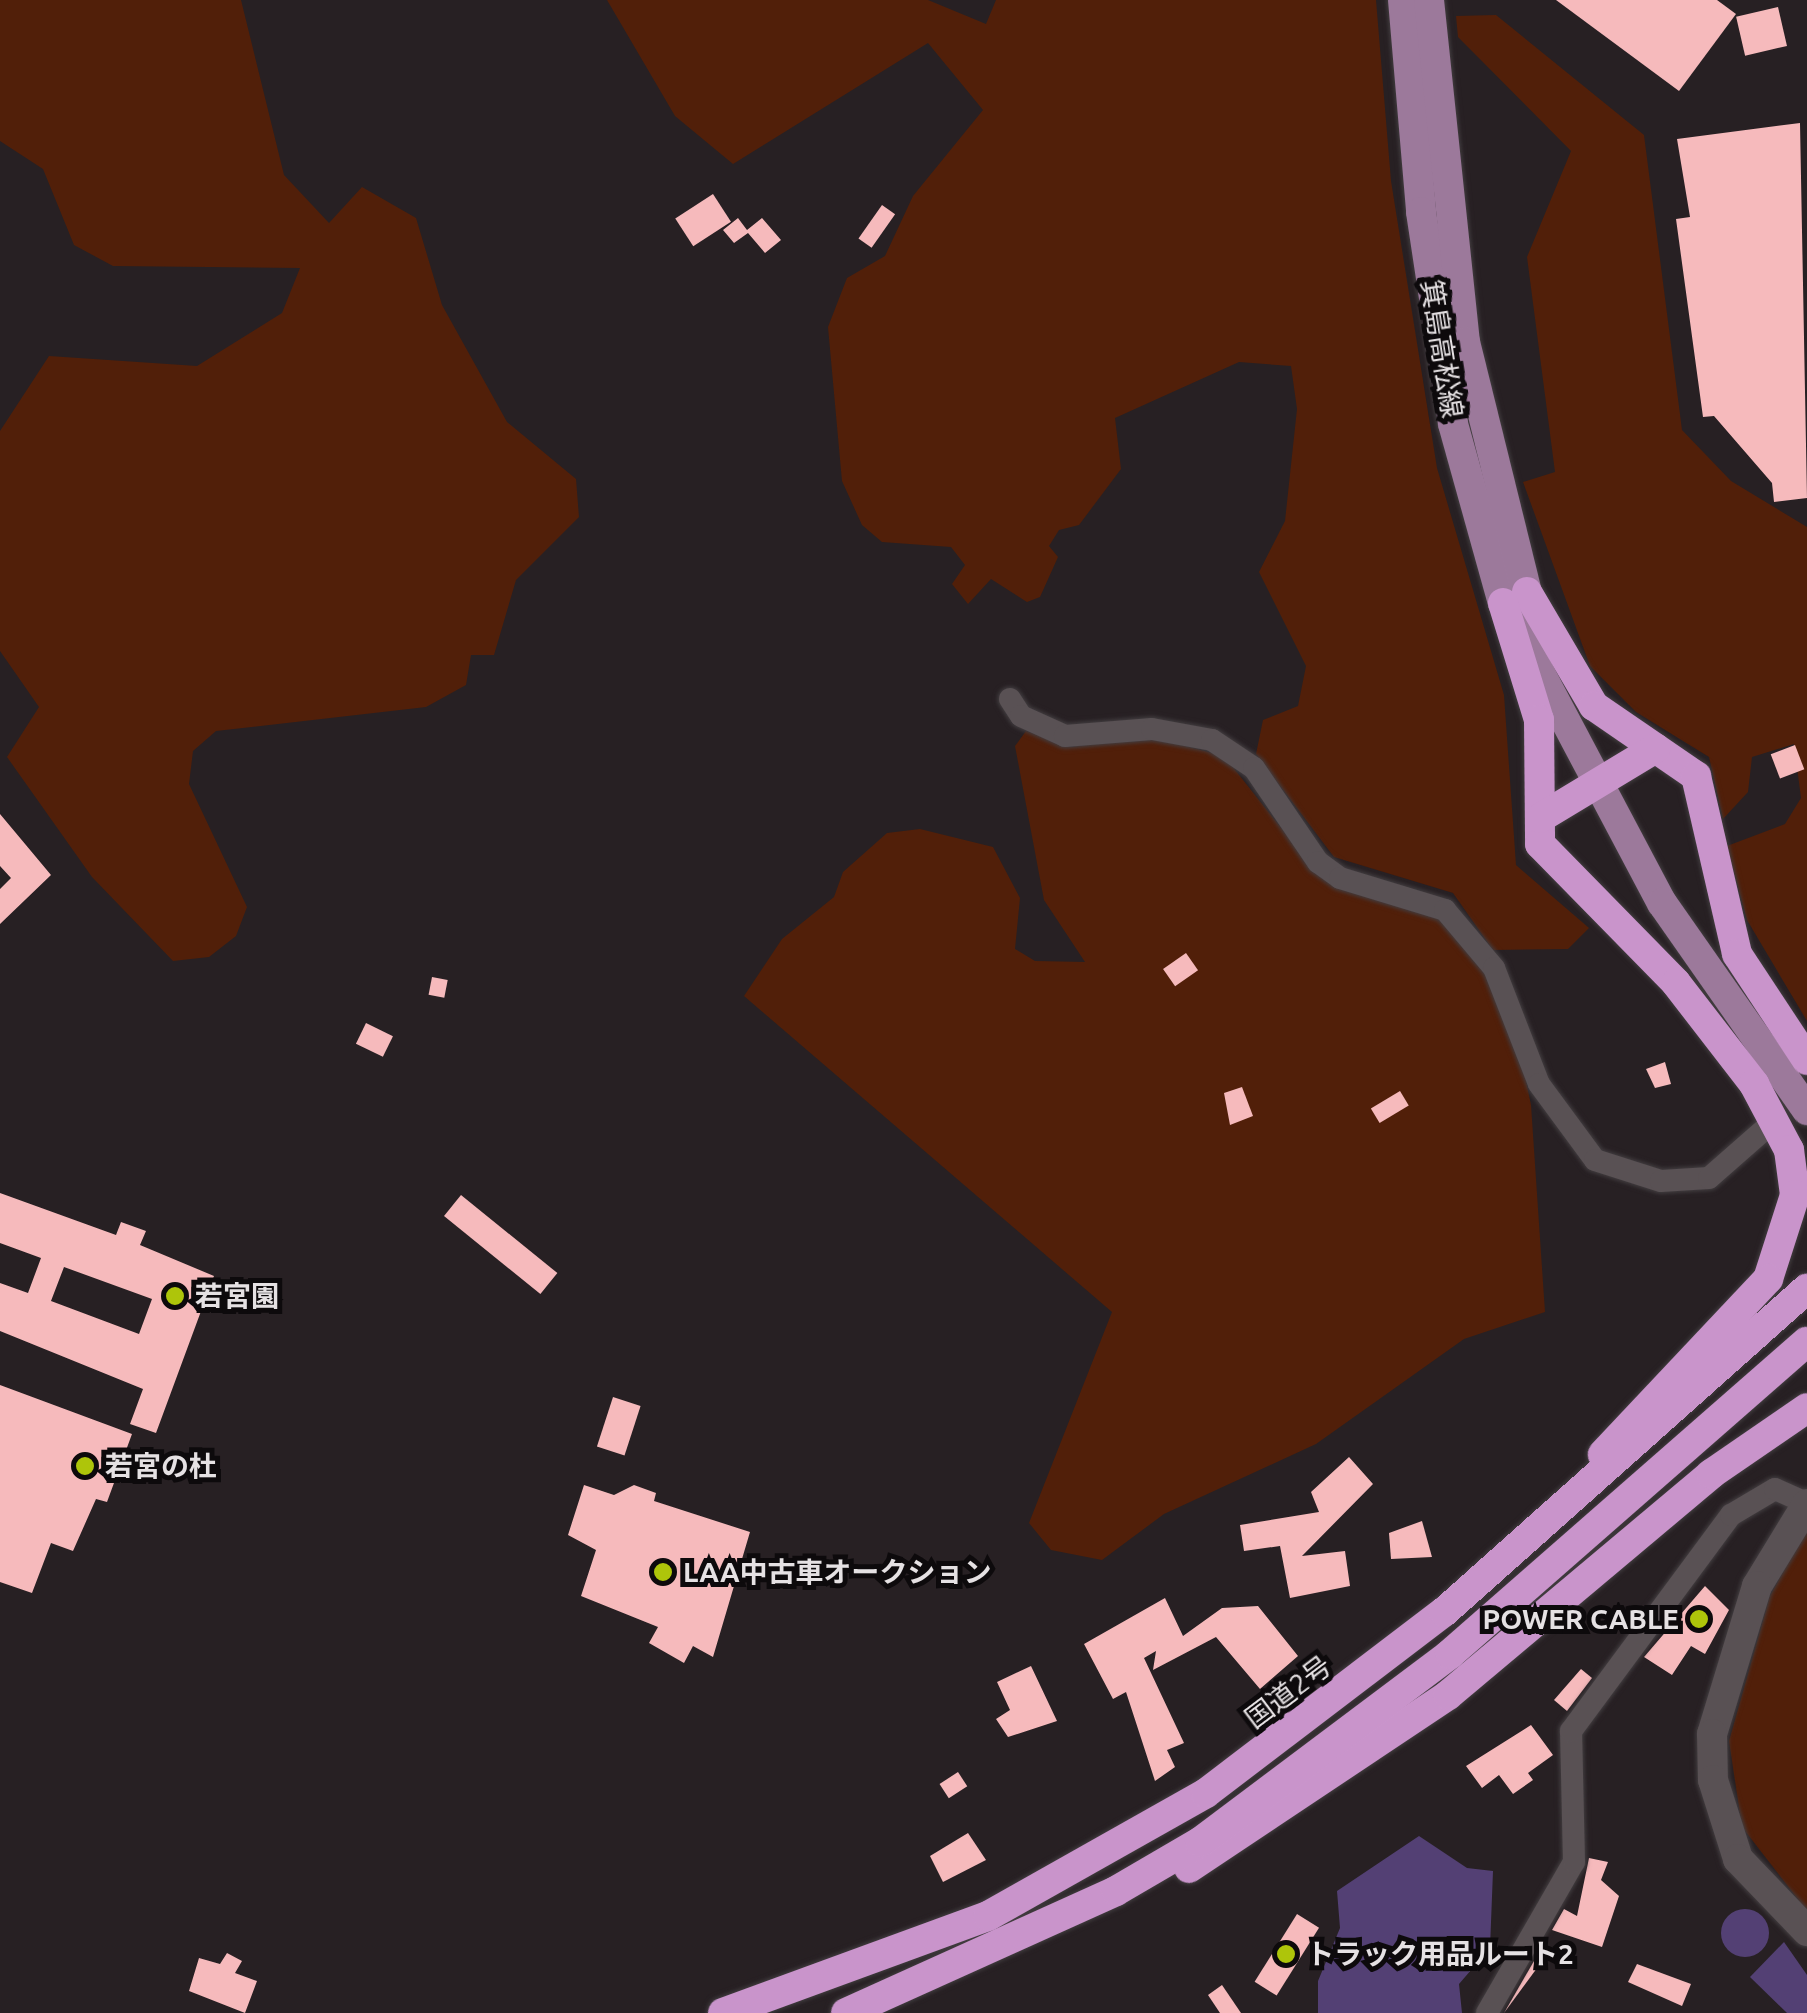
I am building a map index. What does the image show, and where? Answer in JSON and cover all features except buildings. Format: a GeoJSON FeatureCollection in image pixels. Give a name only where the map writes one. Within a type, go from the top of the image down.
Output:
{"type":"FeatureCollection","features":[{"type":"Feature","properties":{"kind":"highway"},"geometry":{"type":"LineString","coordinates":[[1515,598],[1594,706],[1696,776],[1737,954],[1807,1060]]}},
{"type":"Feature","properties":{"kind":"highway"},"geometry":{"type":"LineString","coordinates":[[1515,598],[1540,720],[1540,844],[1554,868],[1676,983],[1798,1157],[1795,1195],[1768,1279],[1635,1413],[1548,1523]]}},
{"type":"Feature","properties":{"kind":"highway"},"geometry":{"type":"LineString","coordinates":[[1540,818],[1594,780],[1656,748]]}},
{"type":"Feature","properties":{"kind":"highway","name":"国道2号"},"geometry":{"type":"LineString","coordinates":[[723,2013],[892,1959],[1066,1877],[1301,1725],[1548,1523],[1807,1289]]}},
{"type":"Feature","properties":{"kind":"highway"},"geometry":{"type":"LineString","coordinates":[[1116,1891],[1296,1775],[1450,1654],[1807,1342]]}},
{"type":"Feature","properties":{"kind":"highway"},"geometry":{"type":"LineString","coordinates":[[846,2013],[1116,1891],[1236,1844],[1358,1761],[1711,1474],[1807,1408]]}},
{"type":"Feature","properties":{"kind":"main road","name":"箕島高松線"},"geometry":{"type":"LineString","coordinates":[[1404,0],[1411,126],[1450,406],[1515,598],[1594,780],[1662,903],[1807,1110]]}},
{"type":"Feature","properties":{"kind":"main road","name":"箕島高松線"},"geometry":{"type":"LineString","coordinates":[[1428,0],[1465,342],[1515,598]]}},
{"type":"Feature","properties":{"kind":"street"},"geometry":{"type":"LineString","coordinates":[[1010,699],[1021,716],[1065,736],[1152,729],[1212,740],[1254,768],[1318,862],[1340,878],[1445,910],[1494,968],[1539,1084],[1595,1160],[1660,1181],[1709,1178],[1775,1120]]}},
{"type":"Feature","properties":{"kind":"street"},"geometry":{"type":"LineString","coordinates":[[1486,2013],[1574,1862],[1571,1732],[1731,1515],[1775,1489],[1807,1504],[1757,1586],[1712,1734],[1713,1780],[1738,1859],[1807,1932]]}},
{"type":"Feature","properties":{"kind":"shaded area"},"geometry":{"type":"Polygon","coordinates":[[[0,0],[241,0],[284,175],[329,223],[362,187],[416,218],[442,305],[507,422],[576,479],[579,517],[516,580],[494,655],[471,655],[466,685],[426,707],[216,731],[193,751],[189,784],[247,907],[236,936],[209,957],[173,961],[92,877],[7,757],[39,707],[0,651],[0,431],[49,356],[197,366],[282,313],[300,268],[113,266],[74,245],[43,169],[0,141],[0,0]]]}},
{"type":"Feature","properties":{"kind":"shaded area"},"geometry":{"type":"Polygon","coordinates":[[[607,0],[928,0],[986,24],[996,0],[1376,0],[1391,181],[1437,468],[1504,695],[1516,865],[1589,928],[1568,949],[1493,950],[1453,893],[1334,857],[1256,754],[1263,720],[1298,706],[1306,666],[1259,572],[1285,521],[1297,409],[1291,366],[1239,362],[1115,418],[1121,469],[1079,525],[1059,530],[1049,546],[1058,557],[1040,597],[1027,602],[991,579],[968,604],[952,584],[965,565],[951,547],[882,542],[862,525],[842,481],[828,327],[847,278],[885,256],[913,196],[983,110],[928,43],[733,164],[675,116],[607,0]]]}},
{"type":"Feature","properties":{"kind":"shaded area"},"geometry":{"type":"Polygon","coordinates":[[[1496,15],[1644,135],[1682,430],[1731,481],[1807,527],[1807,1021],[1747,920],[1727,846],[1785,824],[1801,798],[1794,744],[1752,757],[1748,792],[1723,819],[1709,757],[1636,712],[1590,666],[1523,482],[1555,472],[1527,257],[1571,151],[1458,37],[1456,16],[1496,15]]]}},
{"type":"Feature","properties":{"kind":"shaded area"},"geometry":{"type":"Polygon","coordinates":[[[1026,731],[1071,747],[1150,737],[1224,756],[1313,868],[1436,916],[1486,967],[1516,1033],[1531,1105],[1545,1312],[1464,1339],[1316,1444],[1164,1514],[1102,1560],[1051,1550],[1029,1523],[1112,1312],[744,996],[782,939],[834,897],[843,872],[887,833],[920,829],[993,847],[1020,898],[1015,949],[1035,961],[1085,962],[1044,900],[1015,746],[1026,731]]]}},
{"type":"Feature","properties":{"kind":"shaded area"},"geometry":{"type":"Polygon","coordinates":[[[1807,1529],[1807,1911],[1742,1827],[1729,1741],[1770,1596],[1807,1529]]]}},
{"type":"Feature","properties":{"kind":"shaded area"},"geometry":{"type":"Polygon","coordinates":[[[1419,1836],[1467,1868],[1493,1871],[1490,1948],[1459,1984],[1462,2013],[1318,2013],[1318,1981],[1340,1928],[1337,1891],[1419,1836]]]}},
{"type":"Feature","properties":{"kind":"shaded area"},"geometry":{"type":"Polygon","coordinates":[[[1745,1909],[1762,1916],[1769,1933],[1762,1950],[1745,1957],[1728,1950],[1721,1933],[1728,1916],[1745,1909]]]}},
{"type":"Feature","properties":{"kind":"shaded area"},"geometry":{"type":"Polygon","coordinates":[[[1784,1942],[1807,1975],[1807,2013],[1787,2013],[1750,1977],[1784,1942]]]}},
{"type":"Feature","properties":{"kind":"place","name":"若宮園"},"geometry":{"type":"Point","coordinates":[175,1296]}},
{"type":"Feature","properties":{"kind":"place","name":"若宮の杜"},"geometry":{"type":"Point","coordinates":[85,1466]}},
{"type":"Feature","properties":{"kind":"place","name":"LAA中古車オークション"},"geometry":{"type":"Point","coordinates":[663,1572]}},
{"type":"Feature","properties":{"kind":"place","name":"POWER CABLE"},"geometry":{"type":"Point","coordinates":[1699,1619]}},
{"type":"Feature","properties":{"kind":"place","name":"トラック用品ルート2"},"geometry":{"type":"Point","coordinates":[1286,1954]}}]}
